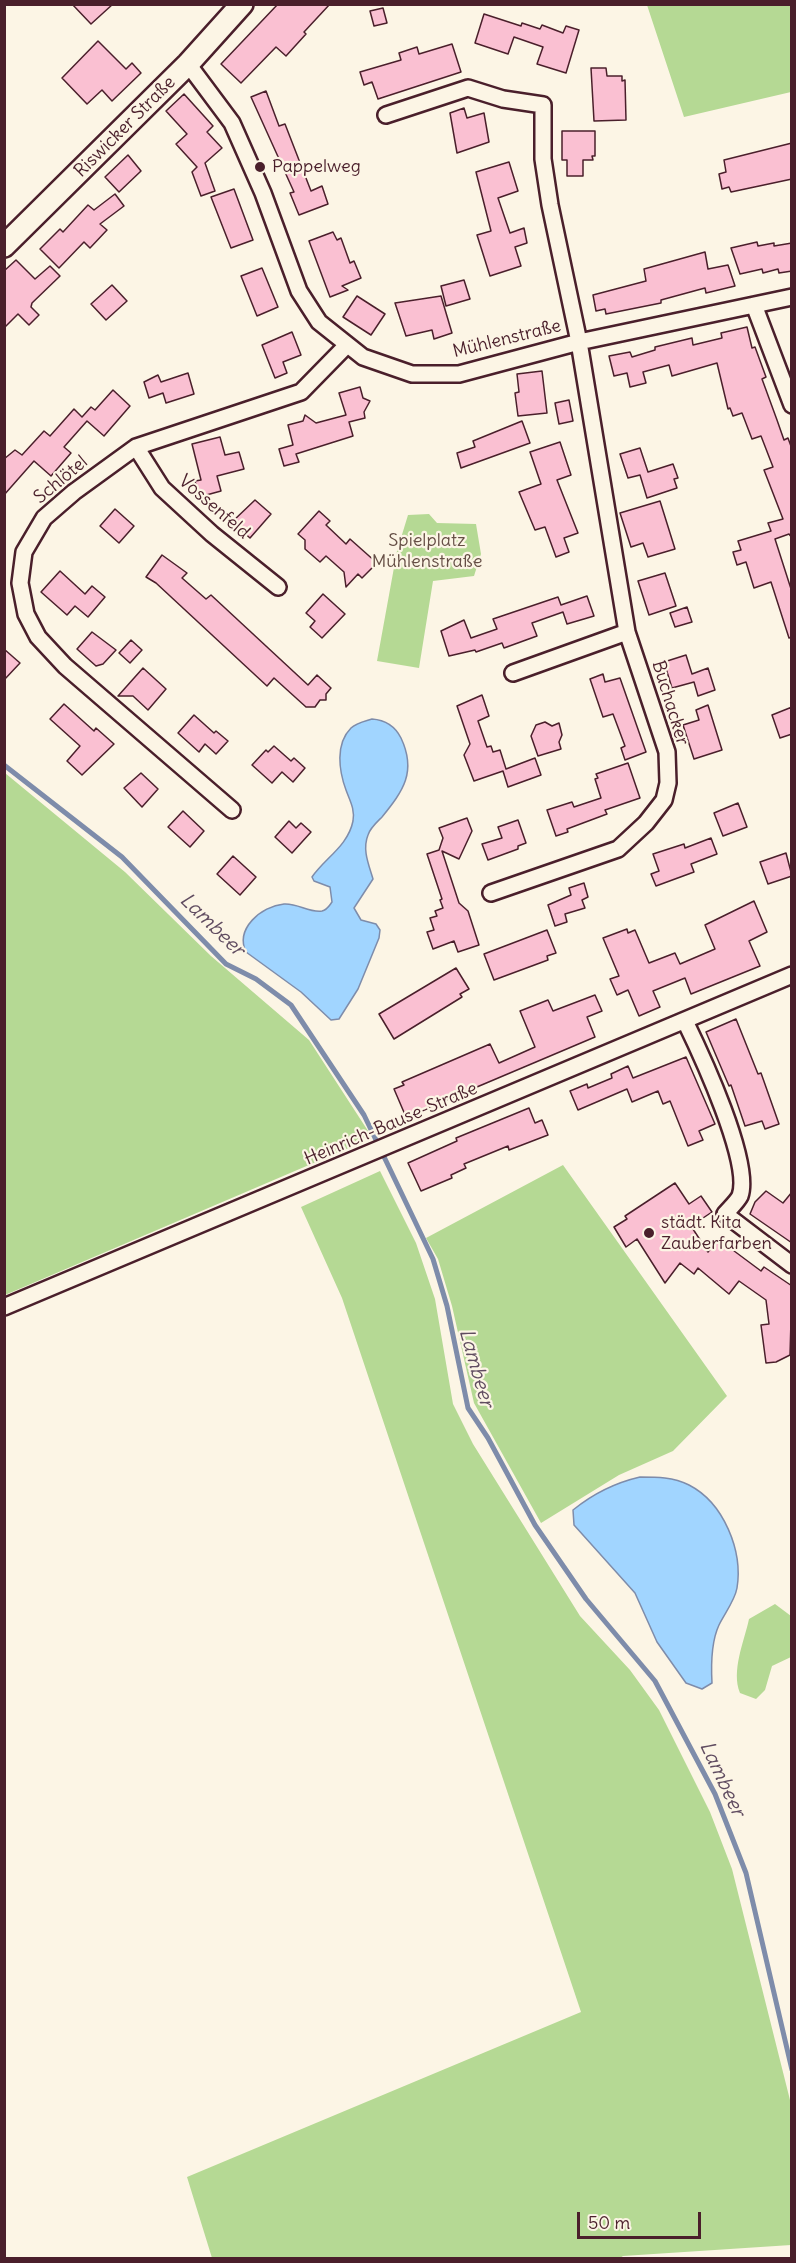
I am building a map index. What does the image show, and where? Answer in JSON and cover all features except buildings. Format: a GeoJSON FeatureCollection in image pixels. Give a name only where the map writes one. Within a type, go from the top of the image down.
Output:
{"type":"FeatureCollection","features":[{"type":"Feature","properties":{"kind":"street","name":"Riswicker Straße"},"geometry":{"type":"LineString","coordinates":[[4,246],[188,64],[242,4]]}},
{"type":"Feature","properties":{"kind":"street","name":"Mühlenstraße"},"geometry":{"type":"LineString","coordinates":[[188,64],[232,123],[263,193],[299,291],[319,322],[346,346],[363,357],[412,374],[459,374],[579,342],[792,297]]}},
{"type":"Feature","properties":{"kind":"street","name":"Mühlenstraße"},"geometry":{"type":"LineString","coordinates":[[386,115],[468,88],[503,99],[543,105],[543,159],[550,205],[579,342]]}},
{"type":"Feature","properties":{"kind":"street"},"geometry":{"type":"LineString","coordinates":[[754,305],[792,405]]}},
{"type":"Feature","properties":{"kind":"street","name":"Buchacker"},"geometry":{"type":"LineString","coordinates":[[491,893],[618,849],[646,824],[664,800],[668,783],[667,752],[627,632],[579,342]]}},
{"type":"Feature","properties":{"kind":"street","name":"Schlötel"},"geometry":{"type":"LineString","coordinates":[[232,810],[65,666],[38,637],[26,614],[20,583],[24,552],[44,518],[91,479],[136,447],[301,392],[346,346]]}},
{"type":"Feature","properties":{"kind":"street","name":"Vossenfeld"},"geometry":{"type":"LineString","coordinates":[[136,447],[162,488],[212,534],[278,586]]}},
{"type":"Feature","properties":{"kind":"street"},"geometry":{"type":"LineString","coordinates":[[513,673],[627,632]]}},
{"type":"Feature","properties":{"kind":"street","name":"Heinrich-Bause-Straße"},"geometry":{"type":"LineString","coordinates":[[4,1307],[382,1150],[792,975]]}},
{"type":"Feature","properties":{"kind":"street"},"geometry":{"type":"LineString","coordinates":[[685,1021],[707,1068],[740,1158],[740,1195],[725,1214],[792,1264]]}},
{"type":"Feature","properties":{"kind":"green space"},"geometry":{"type":"Polygon","coordinates":[[[647,5],[791,5],[791,92],[684,117],[647,5]]]}},
{"type":"Feature","properties":{"kind":"green space","name":"Spielplatz Mühlenstraße"},"geometry":{"type":"Polygon","coordinates":[[[429,514],[437,523],[476,524],[481,554],[474,576],[433,581],[419,668],[377,661],[397,551],[408,515],[429,514]]]}},
{"type":"Feature","properties":{"kind":"green space"},"geometry":{"type":"Polygon","coordinates":[[[5,773],[125,872],[211,956],[309,1040],[370,1134],[351,1147],[5,1295],[5,773]]]}},
{"type":"Feature","properties":{"kind":"green space"},"geometry":{"type":"Polygon","coordinates":[[[563,1165],[727,1396],[673,1451],[619,1475],[541,1523],[474,1403],[452,1306],[438,1259],[426,1238],[563,1165]]]}},
{"type":"Feature","properties":{"kind":"green space"},"geometry":{"type":"Polygon","coordinates":[[[380,1171],[416,1243],[435,1299],[453,1404],[473,1444],[580,1616],[630,1670],[659,1710],[710,1812],[732,1869],[791,2104],[791,2245],[620,2258],[212,2258],[187,2177],[581,2012],[342,1298],[301,1207],[380,1171]]]}},
{"type":"Feature","properties":{"kind":"green space"},"geometry":{"type":"Polygon","coordinates":[[[775,1604],[791,1616],[791,1657],[772,1666],[765,1690],[756,1699],[740,1693],[737,1675],[739,1656],[749,1619],[775,1604]]]}},
{"type":"Feature","properties":{"kind":"water"},"geometry":{"type":"Polygon","coordinates":[[[372,719],[389,724],[399,734],[406,750],[408,771],[396,798],[369,832],[366,852],[373,879],[354,908],[361,920],[376,924],[380,930],[379,938],[358,989],[339,1019],[331,1020],[301,992],[246,952],[244,935],[252,920],[275,906],[289,904],[313,911],[322,911],[327,909],[332,902],[330,887],[314,881],[312,877],[341,845],[353,821],[353,809],[340,766],[342,742],[353,726],[372,719]]]}},
{"type":"Feature","properties":{"kind":"water"},"geometry":{"type":"Polygon","coordinates":[[[640,1477],[677,1480],[701,1493],[721,1516],[734,1544],[738,1574],[736,1593],[714,1639],[712,1683],[702,1689],[686,1683],[657,1642],[635,1593],[574,1525],[573,1510],[581,1504],[613,1486],[640,1477]]]}},
{"type":"Feature","properties":{"kind":"waterway","name":"Lambeer"},"geometry":{"type":"LineString","coordinates":[[4,765],[122,857],[226,964],[256,979],[291,1005],[364,1115],[433,1259],[447,1306],[468,1408],[488,1438],[535,1525],[586,1599],[655,1681],[715,1794],[746,1873],[792,2070]]}},
{"type":"Feature","properties":{"kind":"place","name":"Pappelweg"},"geometry":{"type":"Point","coordinates":[260,167]}},
{"type":"Feature","properties":{"kind":"place","name":"städt. Kita Zauberfarben"},"geometry":{"type":"Point","coordinates":[649,1233]}}]}
